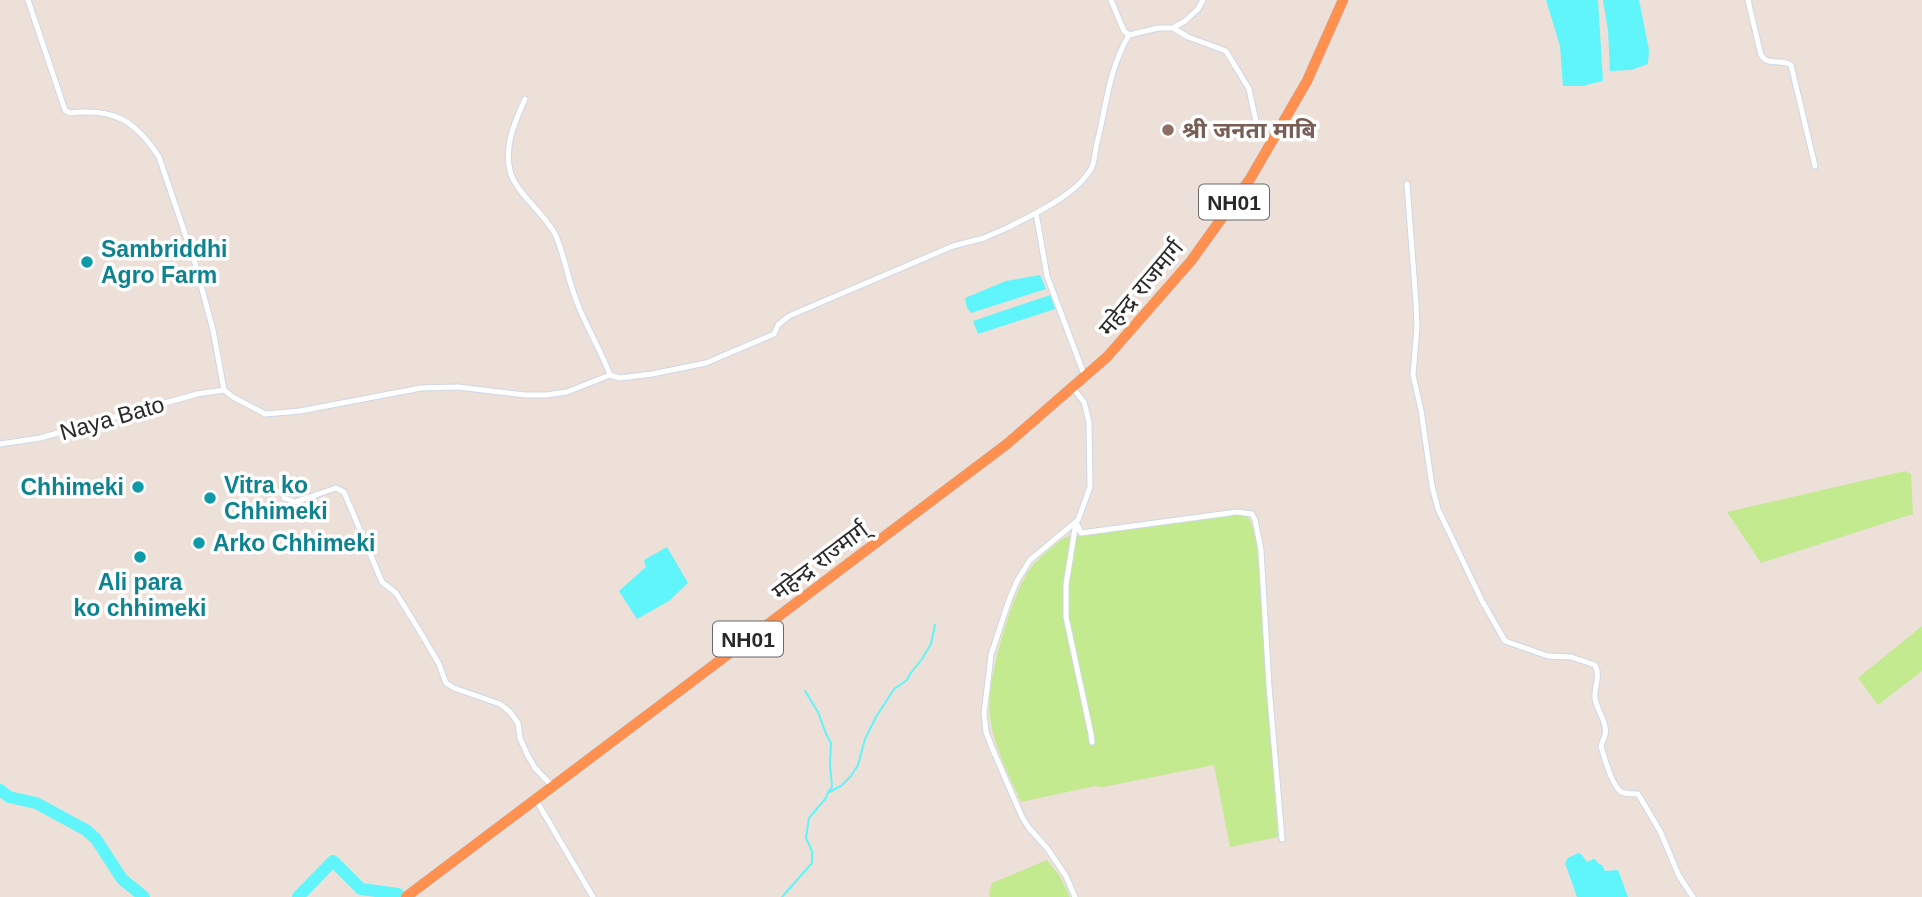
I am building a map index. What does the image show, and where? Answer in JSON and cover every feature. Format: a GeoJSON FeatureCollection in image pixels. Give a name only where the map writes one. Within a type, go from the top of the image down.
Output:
{"type":"FeatureCollection","features":[{"type":"Feature","properties":{"kind":"highway","name":"महेन्द्र राजमार्ग"},"geometry":{"type":"LineString","coordinates":[[1085,377],[1108,356],[1191,261],[1250,178],[1307,81],[1343,0]]}},
{"type":"Feature","properties":{"kind":"highway","name":"महेन्द्र राज्मार्ग्"},"geometry":{"type":"LineString","coordinates":[[406,897],[1007,444],[1085,377]]}},
{"type":"Feature","properties":{"kind":"street"},"geometry":{"type":"LineString","coordinates":[[27,0],[65,110],[70,113],[90,111],[118,116],[132,124],[152,145],[159,157],[195,263],[224,390],[265,414],[300,411],[421,388],[458,387],[546,395],[576,389],[610,375],[620,378],[706,363],[774,334],[778,325],[789,316],[953,246],[1009,228],[1078,185],[1092,167],[1116,58],[1129,35],[1158,27],[1173,29],[1226,51],[1249,89],[1258,126],[1272,141]]}},
{"type":"Feature","properties":{"kind":"street"},"geometry":{"type":"LineString","coordinates":[[1111,0],[1124,31],[1129,35]]}},
{"type":"Feature","properties":{"kind":"street"},"geometry":{"type":"LineString","coordinates":[[1173,29],[1185,22],[1203,0]]}},
{"type":"Feature","properties":{"kind":"street"},"geometry":{"type":"LineString","coordinates":[[1748,0],[1764,60],[1785,61],[1791,65],[1815,166]]}},
{"type":"Feature","properties":{"kind":"street"},"geometry":{"type":"LineString","coordinates":[[525,99],[510,139],[508,153],[511,174],[556,237],[576,301],[610,375]]}},
{"type":"Feature","properties":{"kind":"street"},"geometry":{"type":"LineString","coordinates":[[1407,184],[1417,327],[1413,375],[1438,509],[1482,601],[1505,641],[1548,656],[1571,657],[1595,665],[1598,670],[1595,701],[1605,733],[1601,746],[1612,778],[1619,791],[1638,794],[1660,831],[1679,876],[1693,897]]}},
{"type":"Feature","properties":{"kind":"street"},"geometry":{"type":"LineString","coordinates":[[1036,213],[1047,276],[1085,377]]}},
{"type":"Feature","properties":{"kind":"street"},"geometry":{"type":"LineString","coordinates":[[1072,387],[1084,402],[1088,422],[1090,487],[1078,520],[1030,560],[1017,581],[991,654],[984,713],[986,732],[1022,817],[1066,876],[1075,897]]}},
{"type":"Feature","properties":{"kind":"street","name":"Naya Bato"},"geometry":{"type":"LineString","coordinates":[[0,444],[40,438],[197,394],[224,390]]}},
{"type":"Feature","properties":{"kind":"street"},"geometry":{"type":"LineString","coordinates":[[284,498],[295,502],[337,488],[344,492],[382,582],[396,593],[419,629],[439,664],[446,684],[500,704],[510,712],[518,723],[520,738],[535,768],[553,786]]}},
{"type":"Feature","properties":{"kind":"street"},"geometry":{"type":"LineString","coordinates":[[1076,522],[1081,533],[1237,512],[1252,514],[1261,550],[1282,839]]}},
{"type":"Feature","properties":{"kind":"street"},"geometry":{"type":"LineString","coordinates":[[1076,522],[1066,585],[1066,617],[1092,742]]}},
{"type":"Feature","properties":{"kind":"street"},"geometry":{"type":"LineString","coordinates":[[535,800],[593,897]]}},
{"type":"Feature","properties":{"kind":"green space"},"geometry":{"type":"Polygon","coordinates":[[[1905,471],[1911,474],[1913,514],[1761,563],[1727,512],[1905,471]]]}},
{"type":"Feature","properties":{"kind":"green space"},"geometry":{"type":"Polygon","coordinates":[[[1235,514],[1247,516],[1253,528],[1257,549],[1278,837],[1230,847],[1214,765],[1021,802],[1002,761],[989,703],[1000,644],[1013,603],[1027,573],[1051,548],[1068,536],[1235,514]]]}},
{"type":"Feature","properties":{"kind":"green space"},"geometry":{"type":"Polygon","coordinates":[[[1922,626],[1922,671],[1878,705],[1858,678],[1922,626]]]}},
{"type":"Feature","properties":{"kind":"green space"},"geometry":{"type":"Polygon","coordinates":[[[1047,860],[1059,875],[1070,897],[990,897],[992,883],[1047,860]]]}},
{"type":"Feature","properties":{"kind":"water"},"geometry":{"type":"Polygon","coordinates":[[[1546,0],[1598,0],[1603,81],[1582,86],[1563,86],[1560,46],[1546,0]]]}},
{"type":"Feature","properties":{"kind":"water"},"geometry":{"type":"Polygon","coordinates":[[[1603,0],[1639,0],[1649,50],[1648,64],[1631,70],[1610,71],[1603,0]]]}},
{"type":"Feature","properties":{"kind":"water"},"geometry":{"type":"Polygon","coordinates":[[[1040,275],[1046,289],[971,313],[967,308],[965,298],[1006,281],[1040,275]]]}},
{"type":"Feature","properties":{"kind":"water"},"geometry":{"type":"Polygon","coordinates":[[[1050,295],[1055,309],[978,334],[973,321],[1050,295]]]}},
{"type":"Feature","properties":{"kind":"water"},"geometry":{"type":"Polygon","coordinates":[[[667,547],[688,583],[669,601],[637,619],[619,591],[646,567],[644,560],[667,547]]]}},
{"type":"Feature","properties":{"kind":"water"},"geometry":{"type":"Polygon","coordinates":[[[1578,853],[1587,862],[1596,860],[1605,871],[1618,870],[1628,897],[1577,897],[1565,863],[1568,858],[1578,853]]]}},
{"type":"Feature","properties":{"kind":"waterway"},"geometry":{"type":"LineString","coordinates":[[829,792],[841,786],[858,765],[865,739],[876,717],[894,689],[907,680],[922,659],[931,644],[935,625]]}},
{"type":"Feature","properties":{"kind":"waterway"},"geometry":{"type":"LineString","coordinates":[[782,897],[812,863],[812,851],[806,838],[809,818],[832,787],[831,743],[818,712],[805,691]]}},
{"type":"Feature","properties":{"kind":"waterway"},"geometry":{"type":"LineString","coordinates":[[0,790],[9,797],[36,803],[86,830],[96,839],[122,879],[144,897]]}},
{"type":"Feature","properties":{"kind":"waterway"},"geometry":{"type":"LineString","coordinates":[[298,897],[333,861],[361,889],[398,894]]}},
{"type":"Feature","properties":{"kind":"place","name":"श्री जनता माबि"},"geometry":{"type":"Point","coordinates":[1168,130]}},
{"type":"Feature","properties":{"kind":"place","name":"Sambriddhi Agro Farm"},"geometry":{"type":"Point","coordinates":[87,262]}},
{"type":"Feature","properties":{"kind":"place","name":"Chhimeki"},"geometry":{"type":"Point","coordinates":[138,487]}},
{"type":"Feature","properties":{"kind":"place","name":"Vitra ko Chhimeki"},"geometry":{"type":"Point","coordinates":[210,498]}},
{"type":"Feature","properties":{"kind":"place","name":"Arko Chhimeki"},"geometry":{"type":"Point","coordinates":[199,543]}},
{"type":"Feature","properties":{"kind":"place","name":"Ali para ko chhimeki"},"geometry":{"type":"Point","coordinates":[140,557]}}]}
